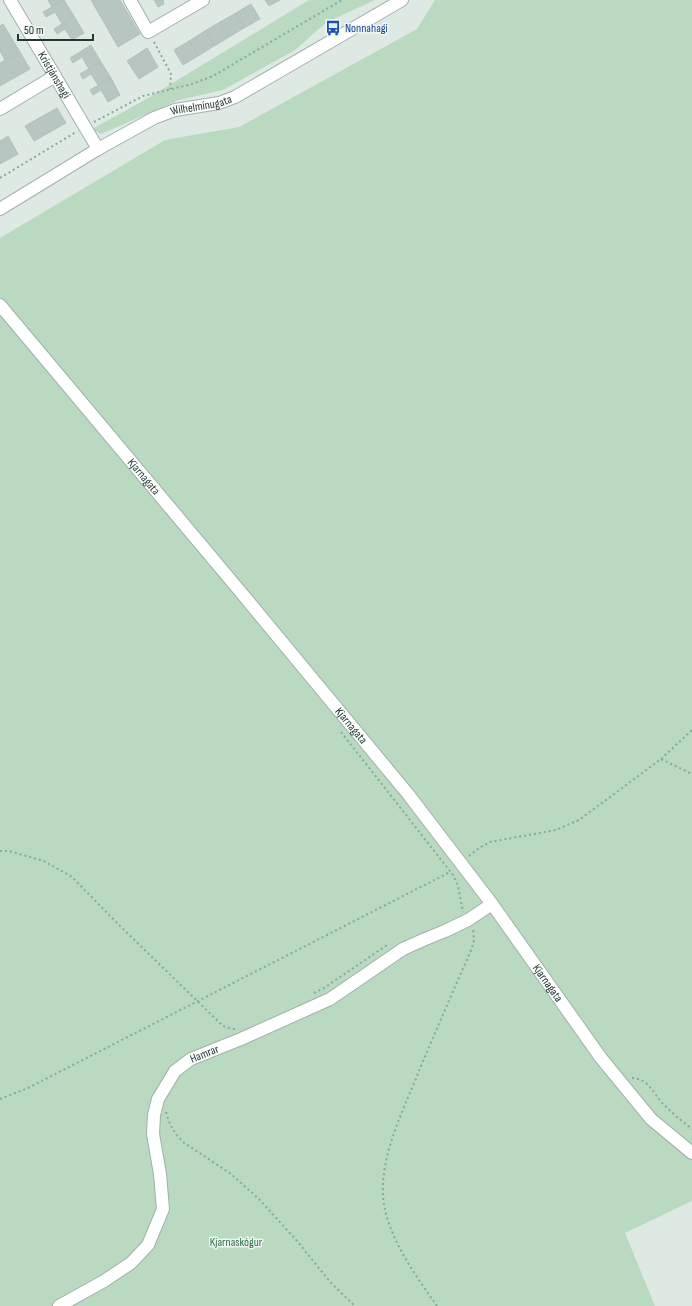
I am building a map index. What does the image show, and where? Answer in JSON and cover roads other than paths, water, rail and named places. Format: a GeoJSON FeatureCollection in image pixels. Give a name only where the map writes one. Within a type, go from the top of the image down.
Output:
{"type":"FeatureCollection","features":[{"type":"Feature","properties":{"kind":"street","name":"Kristjánshagi"},"geometry":{"type":"LineString","coordinates":[[10,0],[98,150]]}},
{"type":"Feature","properties":{"kind":"street"},"geometry":{"type":"LineString","coordinates":[[130,0],[148,32],[203,0]]}},
{"type":"Feature","properties":{"kind":"street","name":"Wilhelmínugata"},"geometry":{"type":"LineString","coordinates":[[0,209],[154,118],[175,110],[219,103],[235,97],[387,4],[402,0]]}},
{"type":"Feature","properties":{"kind":"street"},"geometry":{"type":"LineString","coordinates":[[0,109],[55,76]]}},
{"type":"Feature","properties":{"kind":"street","name":"Kjarnagata"},"geometry":{"type":"LineString","coordinates":[[0,305],[408,794],[492,904],[601,1058],[651,1119],[692,1153]]}},
{"type":"Feature","properties":{"kind":"street","name":"Hamrar"},"geometry":{"type":"LineString","coordinates":[[59,1306],[104,1281],[131,1263],[148,1245],[163,1209],[160,1174],[153,1134],[154,1115],[160,1094],[175,1071],[191,1059],[262,1030],[330,999],[403,949],[445,932],[463,918],[492,904]]}},
{"type":"Feature","properties":{"kind":"place","name":"Nonnahagi"},"geometry":{"type":"Point","coordinates":[333,28]}},
{"type":"Feature","properties":{"kind":"park label","name":"Kjarnaskógur"},"geometry":{"type":"Point","coordinates":[236,1242]}}]}
